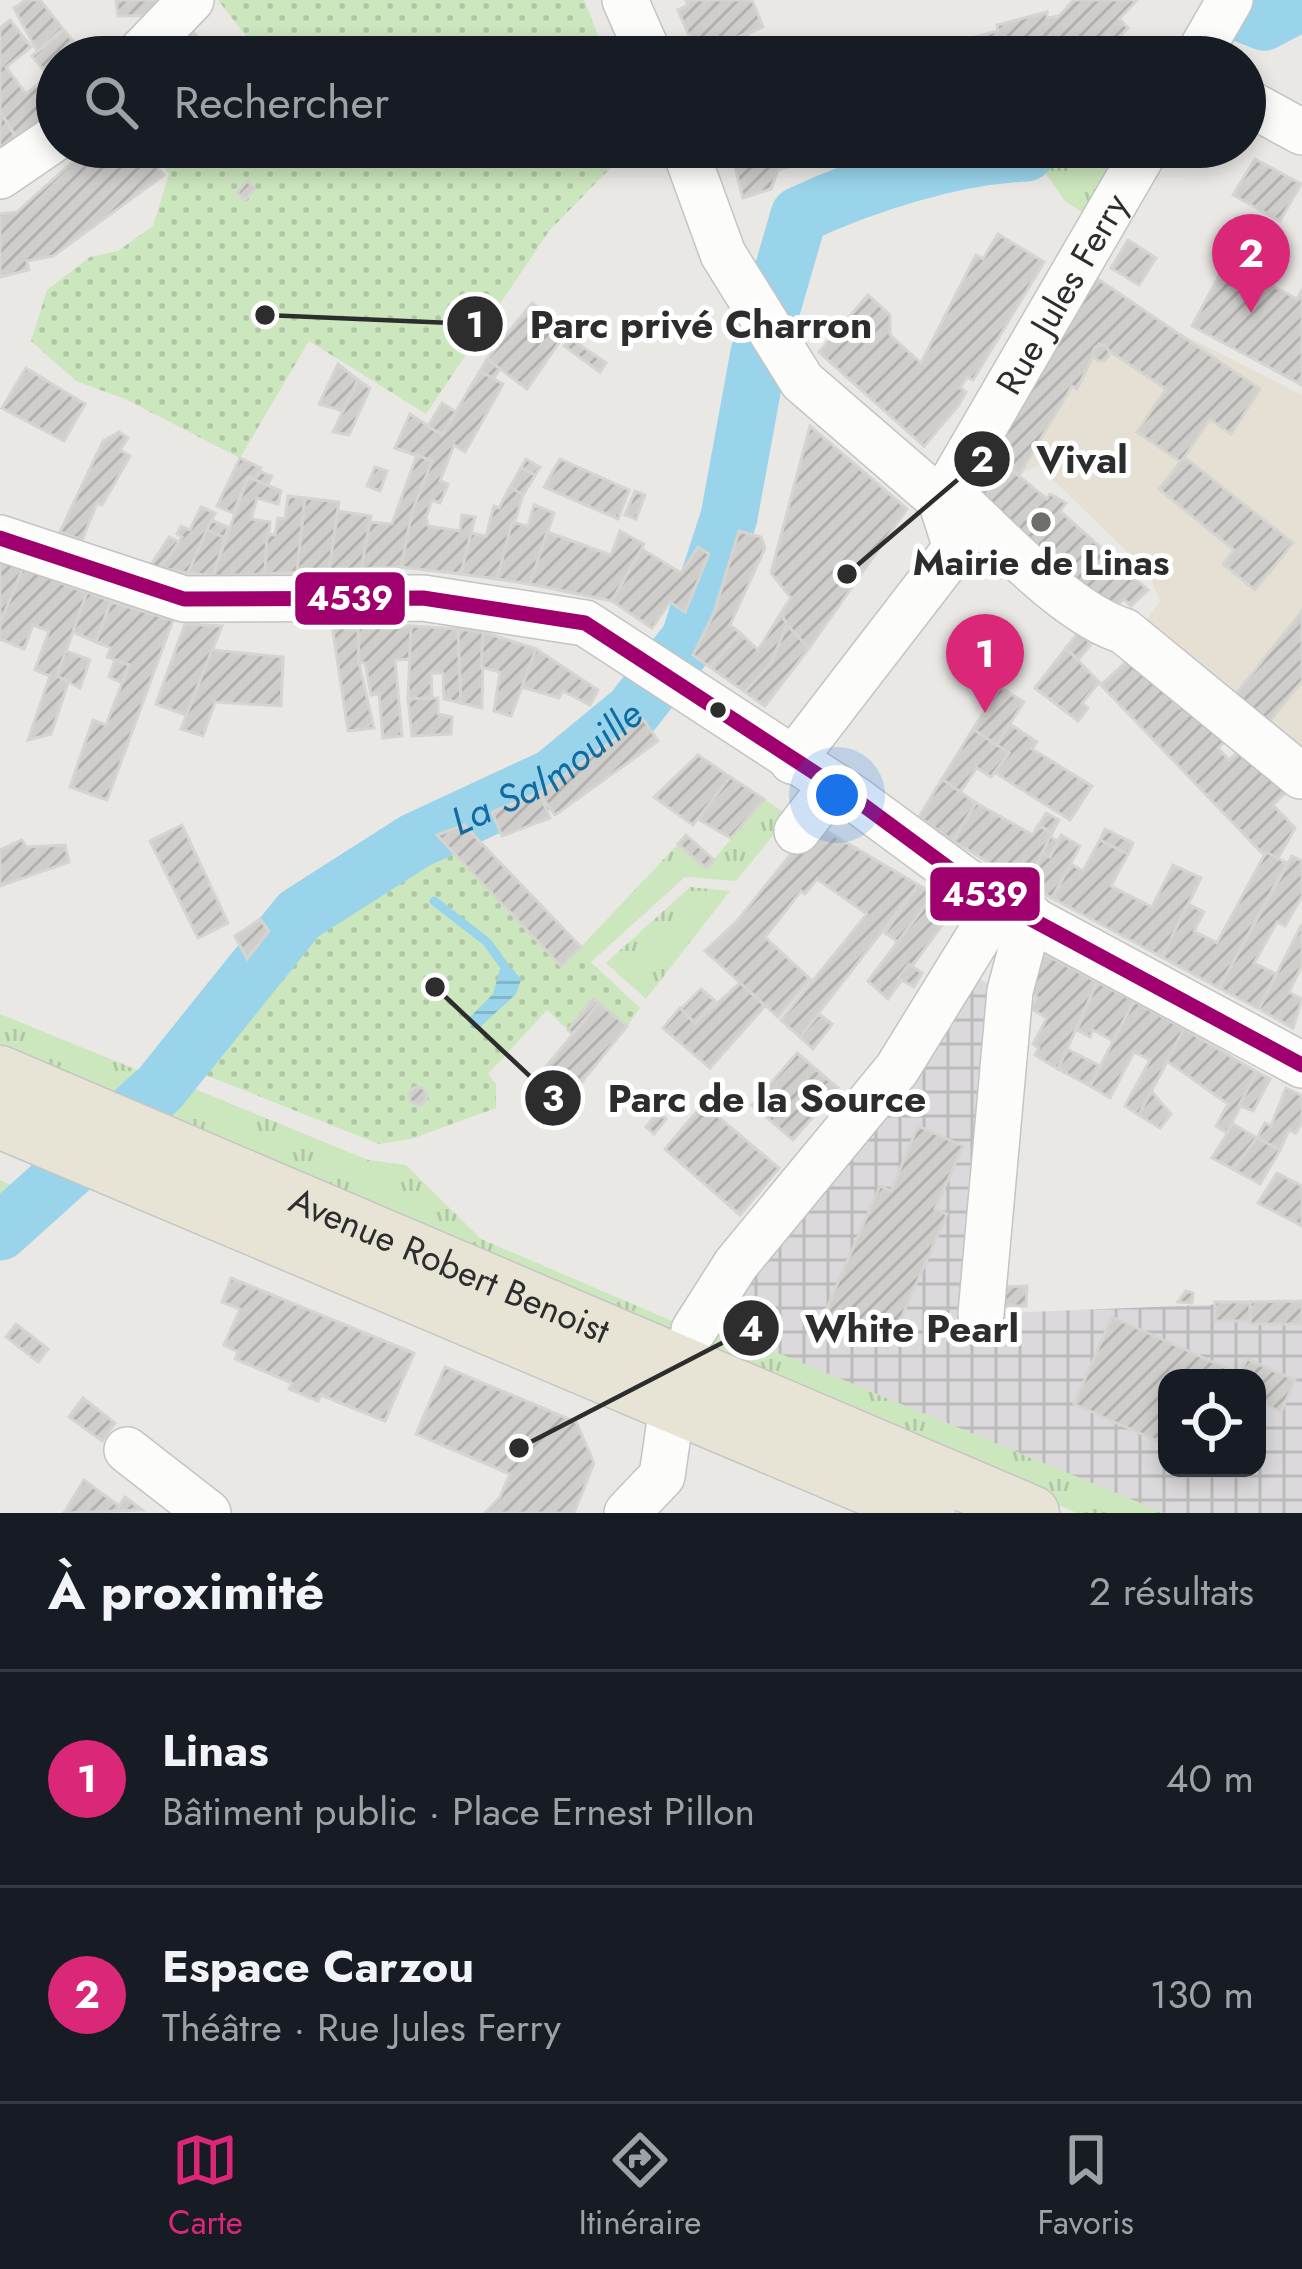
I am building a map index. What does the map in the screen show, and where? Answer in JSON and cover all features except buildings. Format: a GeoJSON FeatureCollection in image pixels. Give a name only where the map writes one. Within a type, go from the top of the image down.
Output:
{"type":"FeatureCollection","features":[{"type":"Feature","properties":{"kind":"main road","name":"Avenue Robert Benoist"},"geometry":{"type":"LineString","coordinates":[[0,1072],[42,1122],[138,1156],[1032,1513]]}},
{"type":"Feature","properties":{"kind":"main road","name":"Avenue Robert Benoist"},"geometry":{"type":"LineString","coordinates":[[138,1156],[672,1407],[928,1513]]}},
{"type":"Feature","properties":{"kind":"street"},"geometry":{"type":"LineString","coordinates":[[156,36],[190,0]]}},
{"type":"Feature","properties":{"kind":"street"},"geometry":{"type":"LineString","coordinates":[[625,0],[641,36]]}},
{"type":"Feature","properties":{"kind":"street"},"geometry":{"type":"LineString","coordinates":[[1210,36],[1231,0]]}},
{"type":"Feature","properties":{"kind":"street"},"geometry":{"type":"LineString","coordinates":[[0,176],[36,151]]}},
{"type":"Feature","properties":{"kind":"street"},"geometry":{"type":"LineString","coordinates":[[690,168],[716,266],[781,331],[802,380],[949,488],[1103,625],[1124,631],[1301,776]]}},
{"type":"Feature","properties":{"kind":"street","name":"Rue Jules Ferry"},"geometry":{"type":"LineString","coordinates":[[949,488],[1135,168]]}},
{"type":"Feature","properties":{"kind":"street"},"geometry":{"type":"LineString","coordinates":[[776,749],[956,548],[949,488]]}},
{"type":"Feature","properties":{"kind":"street"},"geometry":{"type":"LineString","coordinates":[[0,538],[184,599],[424,598],[585,623],[1003,903],[1302,1065]]}},
{"type":"Feature","properties":{"kind":"street"},"geometry":{"type":"LineString","coordinates":[[797,831],[833,785]]}},
{"type":"Feature","properties":{"kind":"street"},"geometry":{"type":"LineString","coordinates":[[981,1314],[1010,992],[1003,903]]}},
{"type":"Feature","properties":{"kind":"street"},"geometry":{"type":"LineString","coordinates":[[694,1330],[736,1264],[897,1069],[1003,903]]}},
{"type":"Feature","properties":{"kind":"street"},"geometry":{"type":"LineString","coordinates":[[627,1513],[662,1476],[672,1407]]}},
{"type":"Feature","properties":{"kind":"street"},"geometry":{"type":"LineString","coordinates":[[127,1450],[208,1513]]}},
{"type":"Feature","properties":{"kind":"shaded area"},"geometry":{"type":"Polygon","coordinates":[[[1168,327],[1302,395],[1302,757],[1142,627],[1160,601],[1148,572],[1038,465],[1019,475],[987,450],[1055,335],[1168,327]]]}},
{"type":"Feature","properties":{"kind":"shaded area"},"geometry":{"type":"Polygon","coordinates":[[[976,978],[1000,988],[981,1314],[1302,1301],[1302,1513],[1164,1513],[717,1328],[732,1295],[976,978]]]}},
{"type":"Feature","properties":{"kind":"green space"},"geometry":{"type":"Polygon","coordinates":[[[218,0],[584,0],[599,36],[246,36],[218,0]]]}},
{"type":"Feature","properties":{"kind":"green space"},"geometry":{"type":"Polygon","coordinates":[[[164,168],[610,168],[549,231],[426,414],[309,341],[240,458],[125,399],[76,381],[31,341],[47,290],[90,257],[118,251],[153,226],[169,174],[164,168]]]}},
{"type":"Feature","properties":{"kind":"green space"},"geometry":{"type":"Polygon","coordinates":[[[1042,168],[1108,168],[1082,212],[1066,202],[1042,168]]]}},
{"type":"Feature","properties":{"kind":"green space"},"geometry":{"type":"Polygon","coordinates":[[[764,799],[789,816],[736,881],[685,877],[591,962],[578,950],[678,844],[707,868],[764,799]]]}},
{"type":"Feature","properties":{"kind":"green space"},"geometry":{"type":"Polygon","coordinates":[[[437,835],[561,966],[578,950],[640,1008],[627,1026],[593,999],[568,1030],[547,1010],[488,1074],[496,1084],[496,1108],[411,1139],[379,1144],[198,1072],[260,975],[300,927],[437,835]]]}},
{"type":"Feature","properties":{"kind":"green space"},"geometry":{"type":"Polygon","coordinates":[[[690,887],[730,891],[646,999],[606,963],[690,887]]]}},
{"type":"Feature","properties":{"kind":"green space"},"geometry":{"type":"Polygon","coordinates":[[[0,1014],[157,1078],[129,1101],[0,1046],[0,1014]]]}},
{"type":"Feature","properties":{"kind":"green space"},"geometry":{"type":"Polygon","coordinates":[[[195,1089],[368,1160],[406,1165],[481,1239],[712,1338],[717,1328],[1164,1513],[1077,1513],[154,1110],[164,1098],[195,1089]]]}},
{"type":"Feature","properties":{"kind":"green space"},"geometry":{"type":"Polygon","coordinates":[[[0,1180],[35,1196],[0,1232],[0,1180]]]}},
{"type":"Feature","properties":{"kind":"water"},"geometry":{"type":"Polygon","coordinates":[[[500,969],[513,969],[521,980],[516,994],[478,1029],[471,1027],[468,1019],[493,994],[500,969]]]}},
{"type":"Feature","properties":{"kind":"waterway","name":"La Salmouille"},"geometry":{"type":"LineString","coordinates":[[1242,13],[1264,22],[1302,2]]}},
{"type":"Feature","properties":{"kind":"waterway","name":"La Salmouille"},"geometry":{"type":"LineString","coordinates":[[0,1232],[160,1088],[299,915],[415,841],[553,777],[633,711],[689,640],[729,517],[759,353],[799,215],[853,192],[935,168]]}},
{"type":"Feature","properties":{"kind":"waterway"},"geometry":{"type":"LineString","coordinates":[[434,901],[487,942],[505,967]]}},
{"type":"Feature","properties":{"kind":"transit line","name":"4539"},"geometry":{"type":"LineString","coordinates":[[0,538],[184,599],[423,598],[585,623],[855,799],[981,892],[1302,1065]]}},
{"type":"Feature","properties":{"kind":"place","name":"Espace Carzou"},"geometry":{"type":"Point","coordinates":[1251,313]}},
{"type":"Feature","properties":{"kind":"place","name":"Parc privé Charron"},"geometry":{"type":"Point","coordinates":[265,315]}},
{"type":"Feature","properties":{"kind":"place","name":"Mairie de Linas"},"geometry":{"type":"Point","coordinates":[1041,522]}},
{"type":"Feature","properties":{"kind":"place","name":"Vival"},"geometry":{"type":"Point","coordinates":[847,574]}},
{"type":"Feature","properties":{"kind":"place","name":"Linas"},"geometry":{"type":"Point","coordinates":[985,713]}},
{"type":"Feature","properties":{"kind":"place","name":"Parc de la Source"},"geometry":{"type":"Point","coordinates":[435,987]}},
{"type":"Feature","properties":{"kind":"place","name":"White Pearl"},"geometry":{"type":"Point","coordinates":[519,1448]}}]}
